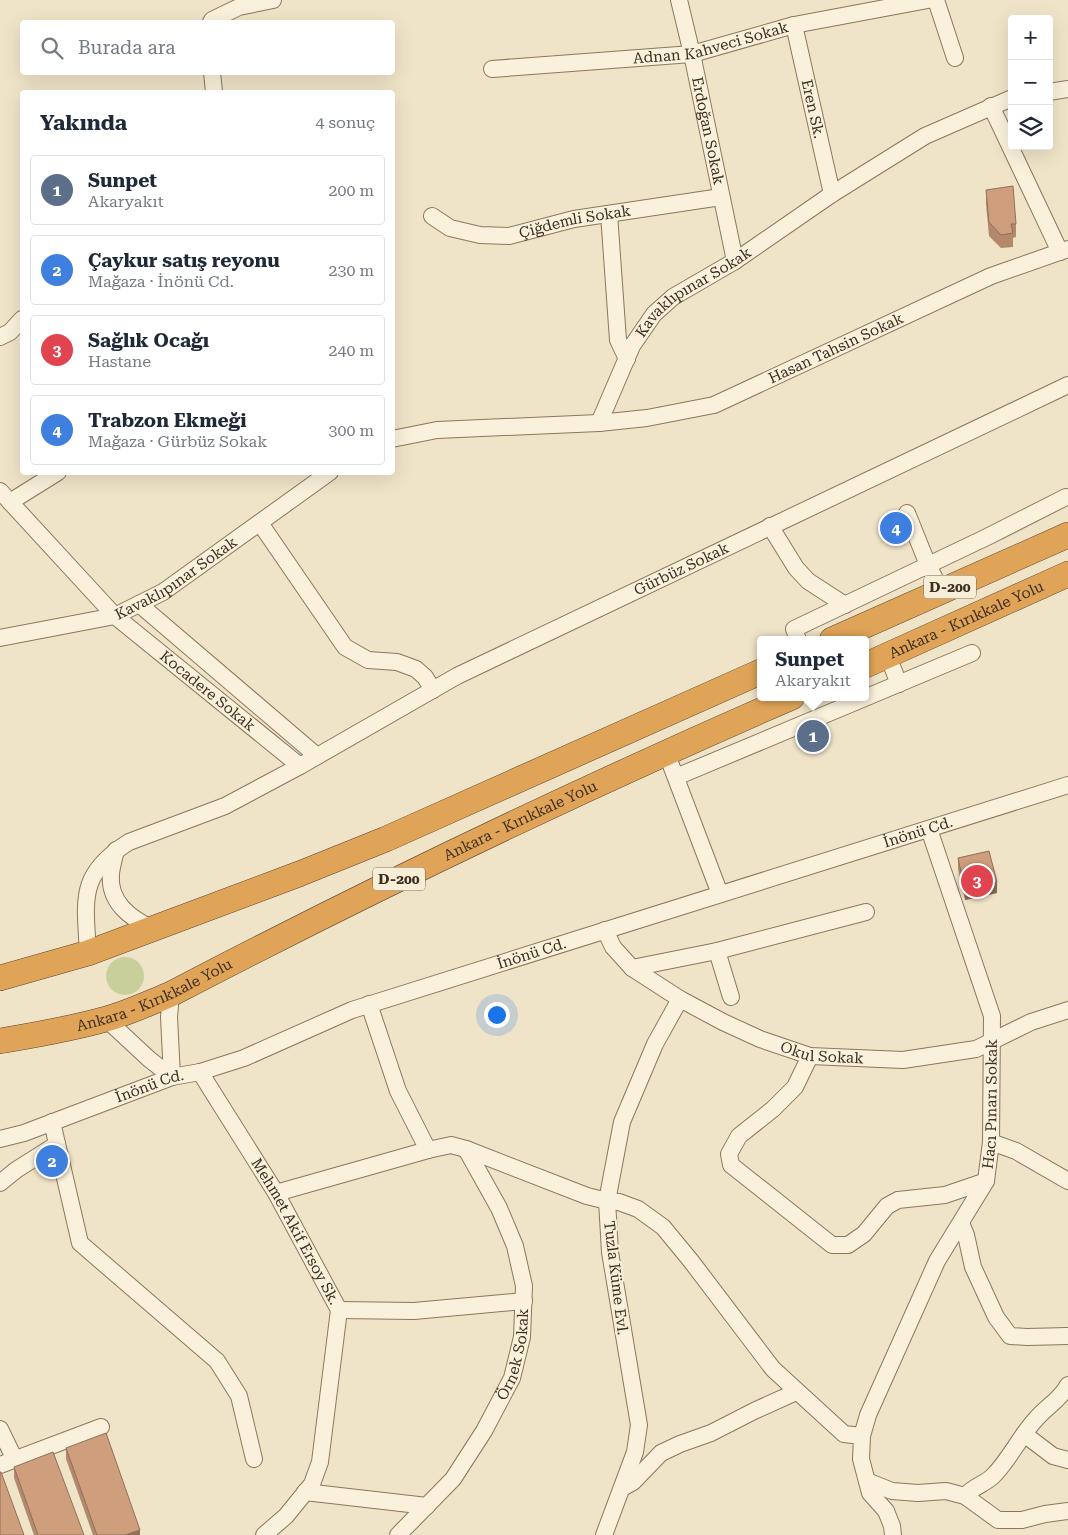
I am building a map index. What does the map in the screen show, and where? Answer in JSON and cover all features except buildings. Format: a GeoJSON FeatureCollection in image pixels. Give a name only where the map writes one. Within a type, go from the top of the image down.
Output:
{"type":"FeatureCollection","features":[{"type":"Feature","properties":{"kind":"highway","name":"D-200"},"geometry":{"type":"LineString","coordinates":[[841,636],[1068,535]]}},
{"type":"Feature","properties":{"kind":"highway","name":"Ankara - Kırıkkale Yolu"},"geometry":{"type":"LineString","coordinates":[[877,660],[1068,574]]}},
{"type":"Feature","properties":{"kind":"highway","name":"D-200"},"geometry":{"type":"LineString","coordinates":[[0,978],[88,953],[300,874],[386,839],[757,673]]}},
{"type":"Feature","properties":{"kind":"highway","name":"Ankara - Kırıkkale Yolu"},"geometry":{"type":"LineString","coordinates":[[0,1041],[38,1035],[106,1019],[171,994],[452,852],[666,752],[783,701]]}},
{"type":"Feature","properties":{"kind":"street"},"geometry":{"type":"LineString","coordinates":[[212,20],[239,7],[273,0]]}},
{"type":"Feature","properties":{"kind":"street","name":"Erdoğan Sokak"},"geometry":{"type":"LineString","coordinates":[[679,0],[735,261]]}},
{"type":"Feature","properties":{"kind":"street","name":"Adnan Kahveci Sokak"},"geometry":{"type":"LineString","coordinates":[[492,68],[692,54],[794,25],[928,0]]}},
{"type":"Feature","properties":{"kind":"street"},"geometry":{"type":"LineString","coordinates":[[936,0],[955,58]]}},
{"type":"Feature","properties":{"kind":"street","name":"Eren Sk."},"geometry":{"type":"LineString","coordinates":[[794,25],[832,194]]}},
{"type":"Feature","properties":{"kind":"street"},"geometry":{"type":"LineString","coordinates":[[212,75],[214,90]]}},
{"type":"Feature","properties":{"kind":"street"},"geometry":{"type":"LineString","coordinates":[[1053,91],[1068,89]]}},
{"type":"Feature","properties":{"kind":"street","name":"Kavaklıpınar Sokak"},"geometry":{"type":"LineString","coordinates":[[598,423],[632,346],[654,314],[673,297],[735,261],[832,194],[925,136],[1008,100]]}},
{"type":"Feature","properties":{"kind":"street"},"geometry":{"type":"LineString","coordinates":[[991,106],[1064,250]]}},
{"type":"Feature","properties":{"kind":"street","name":"Çiğdemli Sokak"},"geometry":{"type":"LineString","coordinates":[[432,216],[450,228],[480,235],[509,236],[574,219],[721,196]]}},
{"type":"Feature","properties":{"kind":"street"},"geometry":{"type":"LineString","coordinates":[[610,214],[618,340],[627,358]]}},
{"type":"Feature","properties":{"kind":"street","name":"Hasan Tahsin Sokak"},"geometry":{"type":"LineString","coordinates":[[598,423],[647,418],[714,405],[991,276],[1064,250]]}},
{"type":"Feature","properties":{"kind":"street"},"geometry":{"type":"LineString","coordinates":[[0,337],[10,332],[20,321]]}},
{"type":"Feature","properties":{"kind":"street","name":"Gürbüz Sokak"},"geometry":{"type":"LineString","coordinates":[[88,953],[85,905],[87,892],[100,864],[129,842],[226,806],[457,676],[1068,385]]}},
{"type":"Feature","properties":{"kind":"street"},"geometry":{"type":"LineString","coordinates":[[395,438],[437,430],[598,423]]}},
{"type":"Feature","properties":{"kind":"street"},"geometry":{"type":"LineString","coordinates":[[5,496],[51,475]]}},
{"type":"Feature","properties":{"kind":"street","name":"Kavaklıpınar Sokak"},"geometry":{"type":"LineString","coordinates":[[0,638],[115,616],[163,592],[326,475]]}},
{"type":"Feature","properties":{"kind":"street","name":"Kocadere Sokak"},"geometry":{"type":"LineString","coordinates":[[5,496],[115,616],[300,766]]}},
{"type":"Feature","properties":{"kind":"street"},"geometry":{"type":"LineString","coordinates":[[797,636],[794,629],[1066,497]]}},
{"type":"Feature","properties":{"kind":"street"},"geometry":{"type":"LineString","coordinates":[[908,514],[928,565],[941,591]]}},
{"type":"Feature","properties":{"kind":"street"},"geometry":{"type":"LineString","coordinates":[[260,523],[346,647],[368,660],[397,662],[416,669],[426,677],[433,690]]}},
{"type":"Feature","properties":{"kind":"street"},"geometry":{"type":"LineString","coordinates":[[770,526],[796,568],[808,581],[845,605]]}},
{"type":"Feature","properties":{"kind":"street","name":"Kocadere Sokak"},"geometry":{"type":"LineString","coordinates":[[139,604],[317,756]]}},
{"type":"Feature","properties":{"kind":"street"},"geometry":{"type":"LineString","coordinates":[[869,697],[972,653]]}},
{"type":"Feature","properties":{"kind":"street"},"geometry":{"type":"LineString","coordinates":[[877,660],[899,684]]}},
{"type":"Feature","properties":{"kind":"street"},"geometry":{"type":"LineString","coordinates":[[676,777],[858,701]]}},
{"type":"Feature","properties":{"kind":"street"},"geometry":{"type":"LineString","coordinates":[[666,752],[720,894]]}},
{"type":"Feature","properties":{"kind":"street","name":"İnönü Cd."},"geometry":{"type":"LineString","coordinates":[[0,1139],[24,1133],[172,1077],[200,1072],[244,1058],[369,1004],[1068,785]]}},
{"type":"Feature","properties":{"kind":"street","name":"Hacı Pınarı Sokak"},"geometry":{"type":"LineString","coordinates":[[893,1535],[892,1526],[886,1511],[870,1493],[861,1459],[862,1436],[868,1415],[937,1261],[986,1181],[991,1142],[992,1016],[929,829]]}},
{"type":"Feature","properties":{"kind":"street"},"geometry":{"type":"LineString","coordinates":[[116,850],[111,874],[112,888],[116,900],[130,916],[153,929]]}},
{"type":"Feature","properties":{"kind":"street"},"geometry":{"type":"LineString","coordinates":[[632,968],[717,951],[866,912]]}},
{"type":"Feature","properties":{"kind":"street","name":"Okul Sokak"},"geometry":{"type":"LineString","coordinates":[[605,930],[613,947],[632,968],[680,998],[723,1022],[760,1039],[810,1056],[903,1060],[976,1049],[1031,1022],[1068,1010]]}},
{"type":"Feature","properties":{"kind":"street"},"geometry":{"type":"LineString","coordinates":[[717,951],[731,997]]}},
{"type":"Feature","properties":{"kind":"street"},"geometry":{"type":"LineString","coordinates":[[171,994],[169,1017],[172,1077]]}},
{"type":"Feature","properties":{"kind":"street","name":"Tuzla Küme Evl."},"geometry":{"type":"LineString","coordinates":[[604,1535],[634,1452],[639,1425],[610,1252],[608,1201],[622,1122],[655,1044],[680,998]]}},
{"type":"Feature","properties":{"kind":"street"},"geometry":{"type":"LineString","coordinates":[[369,1004],[398,1091],[428,1150]]}},
{"type":"Feature","properties":{"kind":"street"},"geometry":{"type":"LineString","coordinates":[[106,1019],[149,1059],[172,1077]]}},
{"type":"Feature","properties":{"kind":"street"},"geometry":{"type":"LineString","coordinates":[[810,1056],[795,1087],[773,1109],[739,1136],[729,1154],[731,1164],[832,1245],[848,1245],[864,1234],[887,1206],[898,1200],[945,1195],[986,1181]]}},
{"type":"Feature","properties":{"kind":"street","name":"Mehmet Akif Ersoy Sk."},"geometry":{"type":"LineString","coordinates":[[200,1072],[276,1193],[339,1310],[320,1462],[312,1484],[286,1516],[264,1535]]}},
{"type":"Feature","properties":{"kind":"street"},"geometry":{"type":"LineString","coordinates":[[52,1122],[80,1243],[216,1361],[239,1396],[254,1459]]}},
{"type":"Feature","properties":{"kind":"street"},"geometry":{"type":"LineString","coordinates":[[991,1142],[1016,1151],[1068,1182]]}},
{"type":"Feature","properties":{"kind":"street"},"geometry":{"type":"LineString","coordinates":[[0,1183],[16,1170],[57,1144]]}},
{"type":"Feature","properties":{"kind":"street"},"geometry":{"type":"LineString","coordinates":[[276,1193],[451,1145],[466,1149],[587,1196],[619,1202],[638,1210],[663,1227],[773,1369],[796,1392],[844,1434],[862,1436]]}},
{"type":"Feature","properties":{"kind":"street","name":"Örnek Sokak"},"geometry":{"type":"LineString","coordinates":[[398,1535],[453,1480],[484,1432],[512,1378],[522,1337],[524,1286],[515,1246],[499,1208],[466,1149]]}},
{"type":"Feature","properties":{"kind":"street"},"geometry":{"type":"LineString","coordinates":[[961,1223],[974,1267],[996,1317],[1010,1336],[1068,1336]]}},
{"type":"Feature","properties":{"kind":"street"},"geometry":{"type":"LineString","coordinates":[[339,1310],[414,1311],[524,1301]]}},
{"type":"Feature","properties":{"kind":"street"},"geometry":{"type":"LineString","coordinates":[[965,1496],[972,1488],[992,1477],[1007,1460],[1036,1418],[1064,1393],[1068,1385]]}},
{"type":"Feature","properties":{"kind":"street"},"geometry":{"type":"LineString","coordinates":[[622,1488],[633,1482],[661,1454],[680,1444],[711,1433],[754,1410],[796,1392]]}},
{"type":"Feature","properties":{"kind":"street"},"geometry":{"type":"LineString","coordinates":[[0,1429],[7,1463],[101,1427]]}},
{"type":"Feature","properties":{"kind":"street"},"geometry":{"type":"LineString","coordinates":[[1024,1434],[1053,1456],[1068,1460]]}},
{"type":"Feature","properties":{"kind":"street"},"geometry":{"type":"LineString","coordinates":[[867,1481],[892,1491],[918,1493],[946,1491],[965,1496],[997,1528],[1045,1514],[1068,1511]]}},
{"type":"Feature","properties":{"kind":"street"},"geometry":{"type":"LineString","coordinates":[[305,1492],[427,1506]]}},
{"type":"Feature","properties":{"kind":"green space"},"geometry":{"type":"Polygon","coordinates":[[[125,957],[138,963],[144,976],[138,989],[125,995],[112,989],[106,976],[112,963],[125,957]]]}},
{"type":"Feature","properties":{"kind":"place","name":"Trabzon Ekmeği"},"geometry":{"type":"Point","coordinates":[896,528]}},
{"type":"Feature","properties":{"kind":"place","name":"Sunpet"},"geometry":{"type":"Point","coordinates":[813,736]}},
{"type":"Feature","properties":{"kind":"place","name":"Sağlık Ocağı"},"geometry":{"type":"Point","coordinates":[977,881]}},
{"type":"Feature","properties":{"kind":"place","name":"Çaykur satış reyonu"},"geometry":{"type":"Point","coordinates":[52,1161]}}]}
